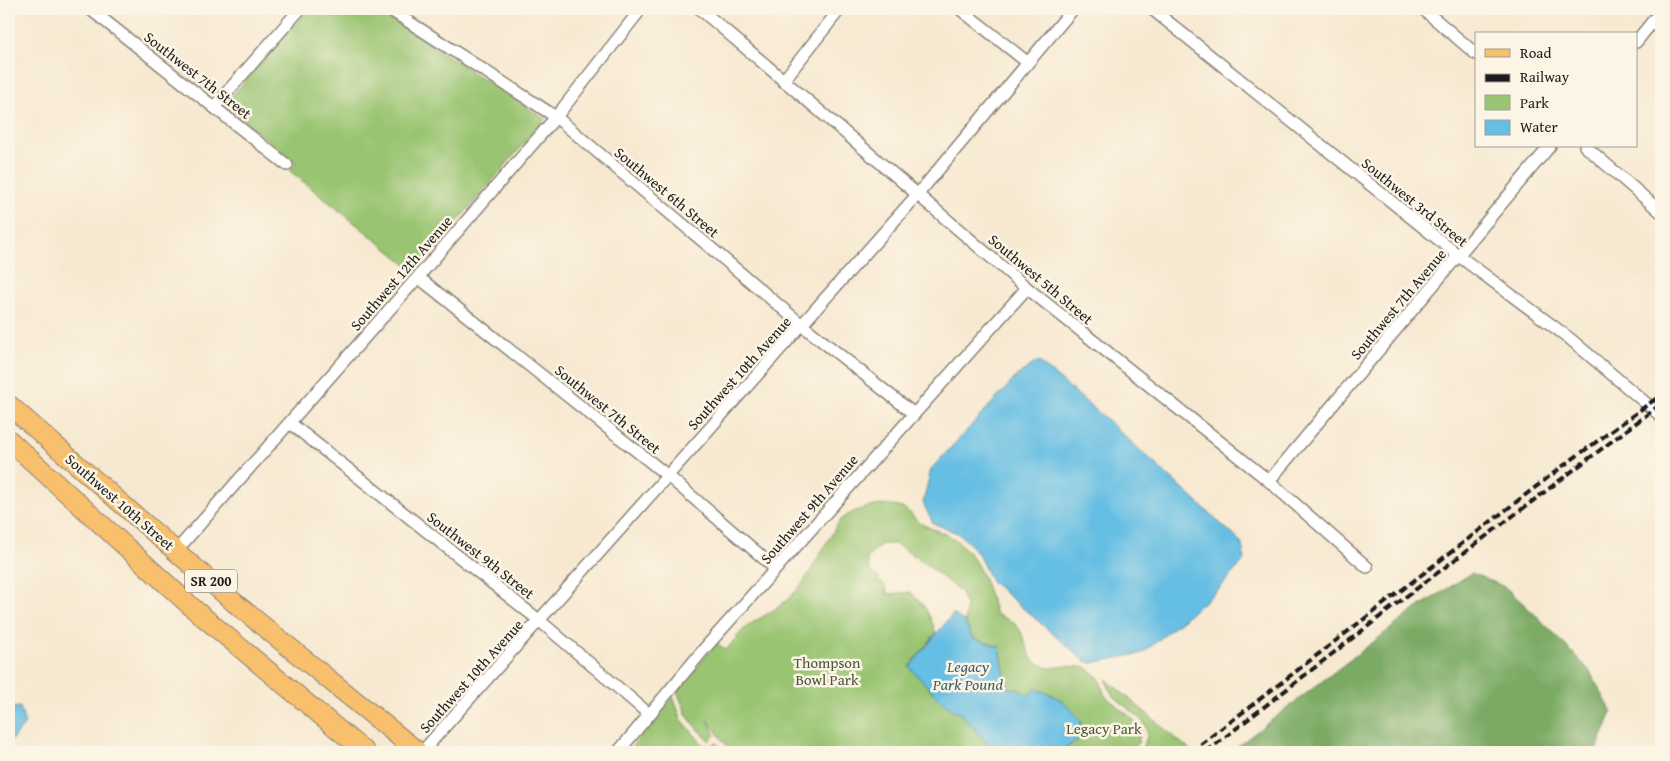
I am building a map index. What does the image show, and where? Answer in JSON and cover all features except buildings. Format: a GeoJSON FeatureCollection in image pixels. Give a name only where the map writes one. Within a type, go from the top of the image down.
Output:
{"type":"FeatureCollection","features":[{"type":"Feature","properties":{"kind":"main road","name":"Southwest 10th Street"},"geometry":{"type":"LineString","coordinates":[[9,405],[236,604],[418,752]]}},
{"type":"Feature","properties":{"kind":"main road","name":"Southwest 10th Street"},"geometry":{"type":"LineString","coordinates":[[9,440],[195,610],[365,752]]}},
{"type":"Feature","properties":{"kind":"street","name":"Southwest 7th Street"},"geometry":{"type":"LineString","coordinates":[[90,9],[287,165]]}},
{"type":"Feature","properties":{"kind":"street"},"geometry":{"type":"LineString","coordinates":[[214,107],[300,9]]}},
{"type":"Feature","properties":{"kind":"street","name":"Southwest 6th Street"},"geometry":{"type":"LineString","coordinates":[[389,9],[556,117],[802,325],[914,414]]}},
{"type":"Feature","properties":{"kind":"street","name":"Southwest 12th Avenue"},"geometry":{"type":"LineString","coordinates":[[176,551],[418,277],[556,117],[641,9]]}},
{"type":"Feature","properties":{"kind":"street","name":"Southwest 5th Street"},"geometry":{"type":"LineString","coordinates":[[700,9],[1027,288],[1269,481],[1367,567]]}},
{"type":"Feature","properties":{"kind":"street"},"geometry":{"type":"LineString","coordinates":[[783,80],[840,9]]}},
{"type":"Feature","properties":{"kind":"street"},"geometry":{"type":"LineString","coordinates":[[960,9],[1027,62]]}},
{"type":"Feature","properties":{"kind":"street","name":"Southwest 10th Avenue"},"geometry":{"type":"LineString","coordinates":[[422,752],[918,194],[1073,9]]}},
{"type":"Feature","properties":{"kind":"street","name":"Southwest 3rd Street"},"geometry":{"type":"LineString","coordinates":[[1152,9],[1459,256],[1569,338],[1661,416]]}},
{"type":"Feature","properties":{"kind":"street"},"geometry":{"type":"LineString","coordinates":[[1423,9],[1475,53]]}},
{"type":"Feature","properties":{"kind":"street"},"geometry":{"type":"LineString","coordinates":[[1638,40],[1661,11]]}},
{"type":"Feature","properties":{"kind":"street","name":"Southwest 7th Avenue"},"geometry":{"type":"LineString","coordinates":[[1269,481],[1548,148]]}},
{"type":"Feature","properties":{"kind":"street"},"geometry":{"type":"LineString","coordinates":[[1587,148],[1661,212]]}},
{"type":"Feature","properties":{"kind":"street","name":"Southwest 7th Street"},"geometry":{"type":"LineString","coordinates":[[418,277],[668,476],[776,569]]}},
{"type":"Feature","properties":{"kind":"street","name":"Southwest 9th Avenue"},"geometry":{"type":"LineString","coordinates":[[618,752],[705,648],[837,498],[1027,288]]}},
{"type":"Feature","properties":{"kind":"street","name":"Southwest 9th Street"},"geometry":{"type":"LineString","coordinates":[[290,423],[540,621],[650,715]]}},
{"type":"Feature","properties":{"kind":"green space"},"geometry":{"type":"Polygon","coordinates":[[[308,9],[376,9],[545,119],[416,270],[407,265],[290,171],[296,163],[224,105],[308,9]]]}},
{"type":"Feature","properties":{"kind":"green space","name":"Thompson Bowl Park"},"geometry":{"type":"Polygon","coordinates":[[[882,505],[905,509],[920,523],[953,538],[962,545],[976,562],[981,572],[996,614],[1013,622],[1020,630],[1032,660],[1048,668],[1066,666],[1086,667],[1099,678],[1105,696],[1133,719],[1141,731],[1138,743],[1130,752],[1060,752],[1078,740],[1081,721],[1028,696],[1019,689],[1006,688],[1000,647],[972,638],[965,622],[966,605],[961,592],[896,544],[882,544],[867,558],[870,571],[880,579],[877,583],[883,583],[889,594],[910,592],[915,596],[926,610],[936,633],[909,667],[944,704],[962,715],[995,752],[734,752],[726,745],[708,720],[715,735],[709,741],[687,716],[677,691],[717,643],[726,650],[748,626],[781,605],[797,590],[844,517],[865,508],[882,505]]]}},
{"type":"Feature","properties":{"kind":"green space"},"geometry":{"type":"Polygon","coordinates":[[[1472,573],[1505,587],[1541,620],[1589,670],[1612,712],[1596,752],[1230,752],[1420,606],[1472,573]]]}},
{"type":"Feature","properties":{"kind":"green space"},"geometry":{"type":"Polygon","coordinates":[[[1106,679],[1192,752],[1138,752],[1145,742],[1147,733],[1145,726],[1141,719],[1112,694],[1106,679]]]}},
{"type":"Feature","properties":{"kind":"green space"},"geometry":{"type":"Polygon","coordinates":[[[673,697],[682,720],[704,746],[713,745],[716,742],[724,752],[627,752],[673,697]]]}},
{"type":"Feature","properties":{"kind":"water"},"geometry":{"type":"Polygon","coordinates":[[[1038,361],[1106,419],[1241,542],[1245,559],[1219,589],[1143,653],[1092,663],[1085,661],[991,581],[977,552],[957,533],[933,523],[923,503],[931,469],[1019,374],[1038,361]]]}},
{"type":"Feature","properties":{"kind":"water","name":"Legacy Park Pound"},"geometry":{"type":"Polygon","coordinates":[[[953,614],[965,622],[972,638],[1000,647],[1007,688],[1019,689],[1028,696],[1035,689],[1056,697],[1071,709],[1081,721],[1078,740],[1060,752],[995,752],[962,715],[944,704],[909,667],[953,614]]]}},
{"type":"Feature","properties":{"kind":"water"},"geometry":{"type":"Polygon","coordinates":[[[20,707],[25,724],[9,743],[9,708],[20,707]]]}},
{"type":"Feature","properties":{"kind":"railway"},"geometry":{"type":"LineString","coordinates":[[1191,752],[1563,466],[1661,395]]}},
{"type":"Feature","properties":{"kind":"railway"},"geometry":{"type":"LineString","coordinates":[[1206,752],[1399,602],[1657,407]]}},
{"type":"Feature","properties":{"kind":"park label","name":"Legacy Park"},"geometry":{"type":"Point","coordinates":[1104,728]}}]}
